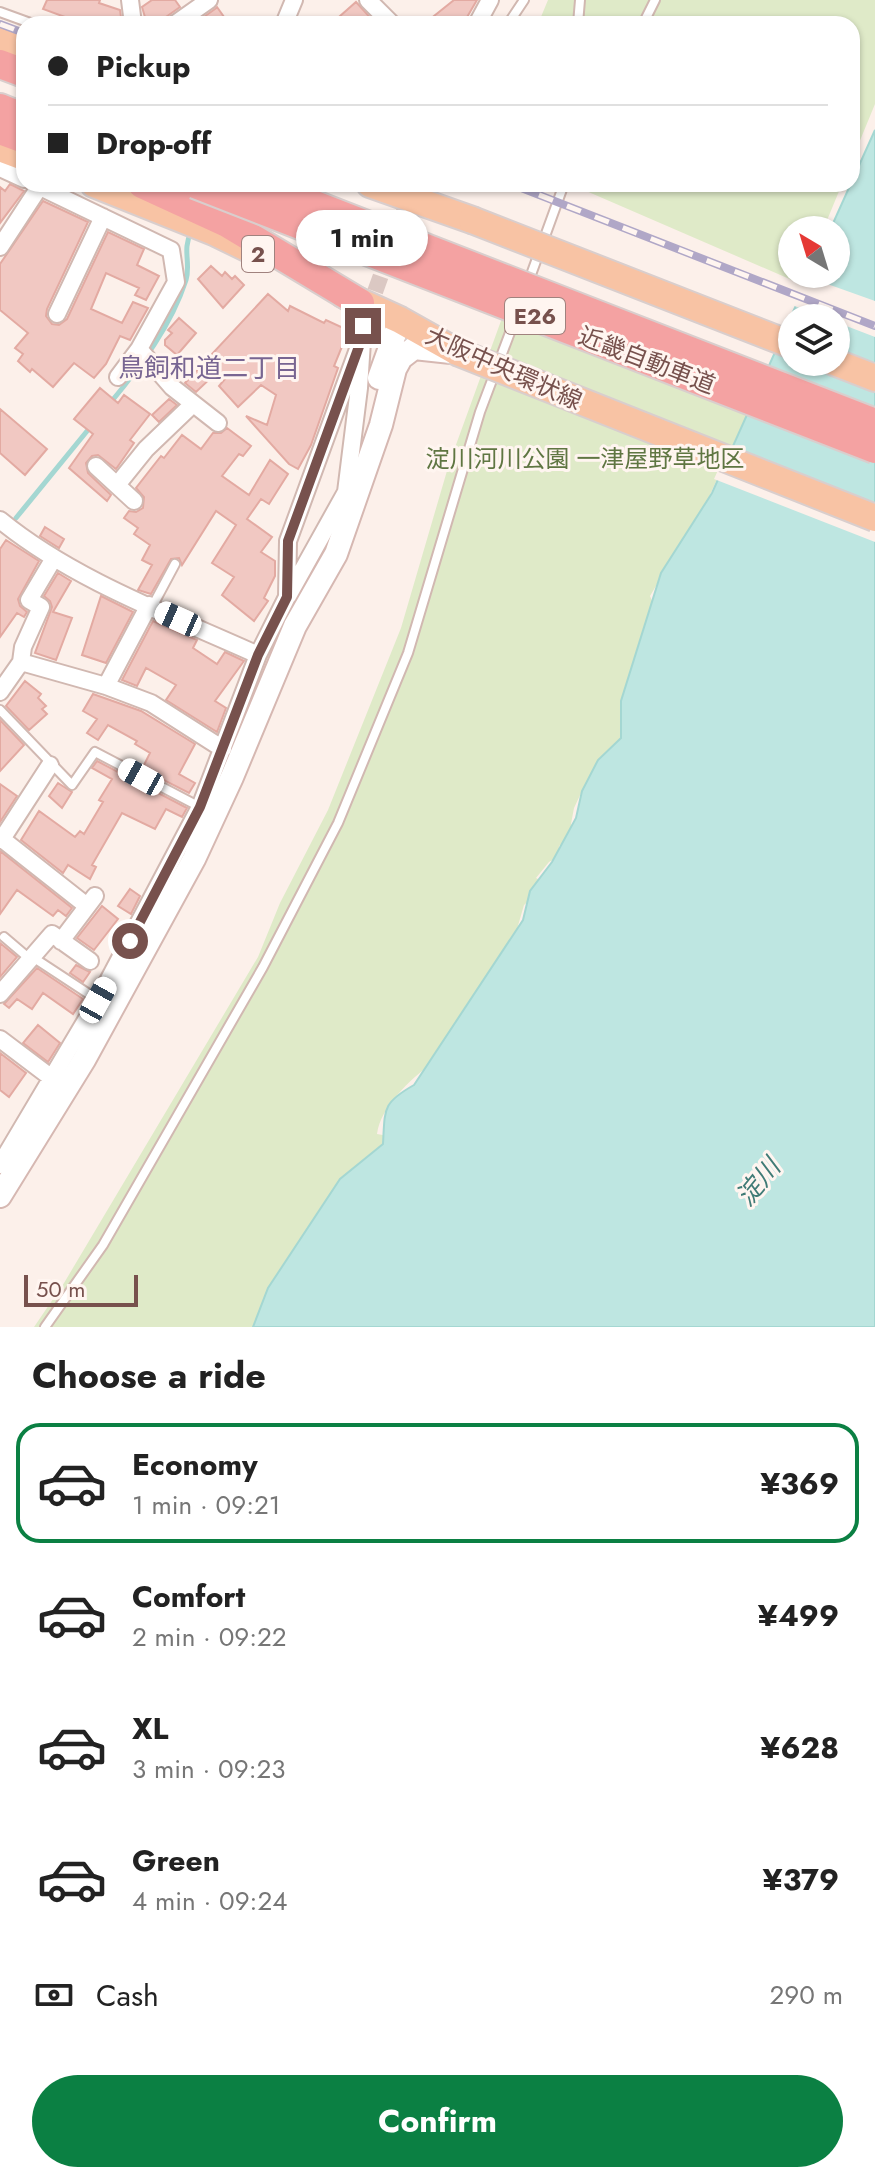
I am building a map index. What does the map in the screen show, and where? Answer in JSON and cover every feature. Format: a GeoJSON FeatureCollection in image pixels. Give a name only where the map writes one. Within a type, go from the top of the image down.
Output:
{"type":"FeatureCollection","features":[{"type":"Feature","properties":{"kind":"highway"},"geometry":{"type":"LineString","coordinates":[[159,192],[227,223],[361,323]]}},
{"type":"Feature","properties":{"kind":"highway","name":"近畿自動車道"},"geometry":{"type":"LineString","coordinates":[[216,192],[875,449]]}},
{"type":"Feature","properties":{"kind":"highway","name":"近畿自動車道"},"geometry":{"type":"LineString","coordinates":[[282,192],[875,423]]}},
{"type":"Feature","properties":{"kind":"main road","name":"大阪中央環状線"},"geometry":{"type":"LineString","coordinates":[[114,192],[214,232],[361,323],[411,333],[875,518]]}},
{"type":"Feature","properties":{"kind":"main road"},"geometry":{"type":"LineString","coordinates":[[393,192],[778,340]]}},
{"type":"Feature","properties":{"kind":"main road"},"geometry":{"type":"LineString","coordinates":[[373,447],[376,389],[411,333]]}},
{"type":"Feature","properties":{"kind":"main road"},"geometry":{"type":"LineString","coordinates":[[0,1196],[84,1060],[194,859],[295,626],[336,554],[381,425],[395,369],[411,333]]}},
{"type":"Feature","properties":{"kind":"main road"},"geometry":{"type":"LineString","coordinates":[[850,368],[875,378]]}},
{"type":"Feature","properties":{"kind":"street"},"geometry":{"type":"LineString","coordinates":[[186,16],[209,0]]}},
{"type":"Feature","properties":{"kind":"street"},"geometry":{"type":"LineString","coordinates":[[368,0],[384,16]]}},
{"type":"Feature","properties":{"kind":"street"},"geometry":{"type":"LineString","coordinates":[[0,247],[33,192]]}},
{"type":"Feature","properties":{"kind":"street"},"geometry":{"type":"LineString","coordinates":[[51,192],[171,250],[176,282],[139,349],[118,377]]}},
{"type":"Feature","properties":{"kind":"street"},"geometry":{"type":"LineString","coordinates":[[57,314],[103,217]]}},
{"type":"Feature","properties":{"kind":"street"},"geometry":{"type":"LineString","coordinates":[[287,597],[288,541],[361,323]]}},
{"type":"Feature","properties":{"kind":"street"},"geometry":{"type":"LineString","coordinates":[[0,1165],[98,1000],[200,807],[258,655],[346,492],[359,388],[361,323]]}},
{"type":"Feature","properties":{"kind":"street"},"geometry":{"type":"LineString","coordinates":[[139,349],[172,387],[218,423]]}},
{"type":"Feature","properties":{"kind":"street"},"geometry":{"type":"LineString","coordinates":[[117,485],[146,449],[193,404]]}},
{"type":"Feature","properties":{"kind":"street"},"geometry":{"type":"LineString","coordinates":[[96,466],[134,501]]}},
{"type":"Feature","properties":{"kind":"street"},"geometry":{"type":"LineString","coordinates":[[0,520],[54,558],[258,655]]}},
{"type":"Feature","properties":{"kind":"street"},"geometry":{"type":"LineString","coordinates":[[0,692],[21,662],[23,647],[41,607],[29,600],[54,558]]}},
{"type":"Feature","properties":{"kind":"street"},"geometry":{"type":"LineString","coordinates":[[106,686],[150,606]]}},
{"type":"Feature","properties":{"kind":"street"},"geometry":{"type":"LineString","coordinates":[[21,662],[106,686],[151,703],[223,749]]}},
{"type":"Feature","properties":{"kind":"street"},"geometry":{"type":"LineString","coordinates":[[50,765],[1,839],[91,901],[61,941]]}},
{"type":"Feature","properties":{"kind":"street"},"geometry":{"type":"LineString","coordinates":[[0,994],[52,934],[90,961]]}},
{"type":"Feature","properties":{"kind":"street"},"geometry":{"type":"LineString","coordinates":[[0,1039],[53,1079]]}},
{"type":"Feature","properties":{"kind":"lane"},"geometry":{"type":"LineString","coordinates":[[45,1327],[103,1245],[263,967],[338,823],[408,653],[480,412],[561,192]]}},
{"type":"Feature","properties":{"kind":"lane"},"geometry":{"type":"LineString","coordinates":[[150,606],[175,564]]}},
{"type":"Feature","properties":{"kind":"lane"},"geometry":{"type":"LineString","coordinates":[[0,710],[72,785],[95,752],[200,807]]}},
{"type":"Feature","properties":{"kind":"lane"},"geometry":{"type":"LineString","coordinates":[[4,937],[98,1000]]}},
{"type":"Feature","properties":{"kind":"green space"},"geometry":{"type":"Polygon","coordinates":[[[548,0],[875,0],[875,104],[860,141],[860,16],[541,16],[548,0]]]}},
{"type":"Feature","properties":{"kind":"green space"},"geometry":{"type":"Polygon","coordinates":[[[588,192],[839,192],[829,216],[778,216],[778,274],[588,192]]]}},
{"type":"Feature","properties":{"kind":"green space","name":"淀川河川公園 一津屋野草地区"},"geometry":{"type":"Polygon","coordinates":[[[510,296],[760,386],[707,501],[650,596],[657,613],[623,741],[598,761],[574,808],[571,824],[575,833],[559,846],[558,857],[549,862],[536,878],[548,884],[524,905],[515,936],[432,1063],[406,1086],[384,1113],[377,1134],[388,1136],[260,1327],[34,1327],[64,1283],[258,957],[280,903],[328,810],[401,628],[449,464],[510,296]]]}},
{"type":"Feature","properties":{"kind":"water","name":"淀川"},"geometry":{"type":"Polygon","coordinates":[[[875,130],[875,1327],[253,1327],[268,1288],[340,1179],[383,1144],[387,1108],[396,1097],[414,1085],[523,920],[530,891],[552,862],[576,818],[582,791],[598,760],[621,738],[621,701],[661,573],[712,493],[778,346],[778,376],[850,376],[850,304],[797,304],[804,288],[850,288],[850,216],[836,216],[847,192],[860,192],[860,163],[875,130]]]}},
{"type":"Feature","properties":{"kind":"pier"},"geometry":{"type":"Polygon","coordinates":[[[800,288],[839,288],[875,301],[875,337],[850,327],[850,304],[792,304],[800,288]]]}},
{"type":"Feature","properties":{"kind":"pier"},"geometry":{"type":"Polygon","coordinates":[[[729,446],[875,503],[875,542],[714,479],[729,446]]]}},
{"type":"Feature","properties":{"kind":"building"},"geometry":{"type":"Polygon","coordinates":[[[47,0],[100,0],[99,3],[120,10],[121,16],[62,16],[43,9],[47,0]]]}},
{"type":"Feature","properties":{"kind":"building"},"geometry":{"type":"Polygon","coordinates":[[[152,0],[175,0],[180,7],[167,16],[145,16],[142,7],[152,0]]]}},
{"type":"Feature","properties":{"kind":"building"},"geometry":{"type":"Polygon","coordinates":[[[454,0],[477,0],[468,16],[434,16],[454,0]]]}},
{"type":"Feature","properties":{"kind":"building"},"geometry":{"type":"Polygon","coordinates":[[[356,2],[369,16],[340,16],[356,2]]]}},
{"type":"Feature","properties":{"kind":"building"},"geometry":{"type":"Polygon","coordinates":[[[217,7],[223,16],[205,16],[217,7]]]}},
{"type":"Feature","properties":{"kind":"building"},"geometry":{"type":"Polygon","coordinates":[[[10,184],[16,187],[16,192],[23,192],[0,223],[0,187],[5,191],[10,184]]]}},
{"type":"Feature","properties":{"kind":"building"},"geometry":{"type":"Polygon","coordinates":[[[43,201],[88,222],[47,309],[46,316],[52,324],[59,325],[67,319],[108,232],[144,249],[137,265],[159,276],[146,300],[135,295],[139,288],[106,273],[91,309],[122,323],[133,302],[148,308],[130,340],[120,336],[106,364],[94,378],[74,363],[53,387],[18,361],[23,354],[15,348],[28,333],[0,310],[0,264],[43,201]]]}},
{"type":"Feature","properties":{"kind":"building"},"geometry":{"type":"Polygon","coordinates":[[[211,266],[222,276],[225,272],[232,279],[235,276],[244,285],[223,308],[198,279],[211,266]]]}},
{"type":"Feature","properties":{"kind":"building"},"geometry":{"type":"Polygon","coordinates":[[[268,294],[288,311],[290,306],[324,323],[326,320],[352,332],[334,366],[338,368],[311,445],[298,469],[289,464],[246,416],[267,425],[276,395],[261,385],[238,407],[219,386],[225,379],[217,372],[196,392],[185,383],[268,294]]]}},
{"type":"Feature","properties":{"kind":"building"},"geometry":{"type":"Polygon","coordinates":[[[179,318],[196,333],[177,355],[165,345],[165,340],[172,333],[168,330],[179,318]]]}},
{"type":"Feature","properties":{"kind":"building"},"geometry":{"type":"Polygon","coordinates":[[[100,388],[118,403],[124,395],[150,414],[130,440],[134,443],[116,469],[98,455],[92,456],[86,463],[88,473],[111,495],[107,501],[69,468],[93,434],[74,419],[100,388]]]}},
{"type":"Feature","properties":{"kind":"building"},"geometry":{"type":"Polygon","coordinates":[[[169,399],[177,405],[159,422],[152,415],[169,399]]]}},
{"type":"Feature","properties":{"kind":"building"},"geometry":{"type":"Polygon","coordinates":[[[0,409],[47,449],[25,475],[0,453],[0,409]]]}},
{"type":"Feature","properties":{"kind":"building"},"geometry":{"type":"Polygon","coordinates":[[[227,428],[251,446],[243,456],[239,454],[222,476],[249,495],[270,460],[288,474],[269,504],[261,499],[247,519],[272,537],[261,552],[275,561],[275,576],[264,598],[268,601],[254,621],[222,595],[234,577],[212,563],[236,525],[216,511],[182,565],[179,558],[171,559],[151,594],[138,590],[152,565],[142,560],[150,545],[134,534],[138,528],[124,518],[129,511],[136,512],[143,508],[144,497],[136,488],[182,435],[201,449],[213,433],[221,433],[227,428]]]}},
{"type":"Feature","properties":{"kind":"building"},"geometry":{"type":"Polygon","coordinates":[[[45,527],[64,539],[59,548],[40,536],[45,527]]]}},
{"type":"Feature","properties":{"kind":"building"},"geometry":{"type":"Polygon","coordinates":[[[6,540],[39,561],[18,599],[27,612],[24,617],[17,613],[0,637],[0,549],[6,540]]]}},
{"type":"Feature","properties":{"kind":"building"},"geometry":{"type":"Polygon","coordinates":[[[58,573],[71,581],[53,612],[72,618],[56,660],[35,653],[52,607],[44,596],[58,573]]]}},
{"type":"Feature","properties":{"kind":"building"},"geometry":{"type":"Polygon","coordinates":[[[101,596],[133,612],[106,663],[82,655],[101,596]]]}},
{"type":"Feature","properties":{"kind":"building"},"geometry":{"type":"Polygon","coordinates":[[[153,621],[197,640],[193,648],[217,664],[225,652],[244,661],[215,701],[226,708],[217,732],[166,700],[176,685],[146,668],[137,686],[122,680],[153,621]]]}},
{"type":"Feature","properties":{"kind":"building"},"geometry":{"type":"Polygon","coordinates":[[[25,681],[41,694],[38,698],[46,706],[42,709],[47,714],[29,730],[6,706],[25,681]]]}},
{"type":"Feature","properties":{"kind":"building"},"geometry":{"type":"Polygon","coordinates":[[[93,694],[141,711],[195,744],[179,774],[195,783],[189,793],[142,769],[150,753],[135,744],[137,741],[108,725],[98,740],[87,733],[97,719],[83,711],[93,694]]]}},
{"type":"Feature","properties":{"kind":"building"},"geometry":{"type":"Polygon","coordinates":[[[0,720],[24,745],[0,771],[0,720]]]}},
{"type":"Feature","properties":{"kind":"building"},"geometry":{"type":"Polygon","coordinates":[[[97,761],[187,808],[182,817],[166,809],[155,829],[122,813],[92,865],[96,867],[90,879],[68,865],[63,873],[21,840],[39,811],[75,837],[80,831],[84,834],[103,802],[99,800],[112,779],[92,768],[97,761]]]}},
{"type":"Feature","properties":{"kind":"building"},"geometry":{"type":"Polygon","coordinates":[[[58,783],[72,792],[62,808],[49,796],[58,783]]]}},
{"type":"Feature","properties":{"kind":"building"},"geometry":{"type":"Polygon","coordinates":[[[0,784],[17,796],[0,822],[0,784]]]}},
{"type":"Feature","properties":{"kind":"building"},"geometry":{"type":"Polygon","coordinates":[[[0,851],[72,908],[66,916],[58,910],[53,916],[17,890],[0,914],[0,851]]]}},
{"type":"Feature","properties":{"kind":"building"},"geometry":{"type":"Polygon","coordinates":[[[130,889],[140,896],[131,914],[118,906],[130,889]]]}},
{"type":"Feature","properties":{"kind":"building"},"geometry":{"type":"Polygon","coordinates":[[[102,906],[118,919],[94,950],[77,938],[102,906]]]}},
{"type":"Feature","properties":{"kind":"building"},"geometry":{"type":"Polygon","coordinates":[[[0,943],[17,957],[0,977],[0,943]]]}},
{"type":"Feature","properties":{"kind":"building"},"geometry":{"type":"Polygon","coordinates":[[[76,965],[90,972],[83,982],[70,973],[76,965]]]}},
{"type":"Feature","properties":{"kind":"building"},"geometry":{"type":"Polygon","coordinates":[[[37,968],[83,999],[73,1014],[43,993],[32,1009],[17,999],[9,1008],[4,1004],[37,968]]]}},
{"type":"Feature","properties":{"kind":"building"},"geometry":{"type":"Polygon","coordinates":[[[38,1025],[60,1043],[48,1062],[23,1043],[38,1025]]]}},
{"type":"Feature","properties":{"kind":"building"},"geometry":{"type":"Polygon","coordinates":[[[0,1053],[26,1073],[9,1097],[0,1090],[0,1053]]]}},
{"type":"Feature","properties":{"kind":"waterway"},"geometry":{"type":"LineString","coordinates":[[111,402],[144,360],[180,297],[186,280],[187,245],[191,232]]}},
{"type":"Feature","properties":{"kind":"waterway"},"geometry":{"type":"LineString","coordinates":[[16,518],[92,425]]}},
{"type":"Feature","properties":{"kind":"tunnel"},"geometry":{"type":"LineString","coordinates":[[367,314],[411,192]]}},
{"type":"Feature","properties":{"kind":"railway"},"geometry":{"type":"LineString","coordinates":[[0,24],[16,30]]}},
{"type":"Feature","properties":{"kind":"railway"},"geometry":{"type":"LineString","coordinates":[[532,192],[875,326]]}},
{"type":"Feature","properties":{"kind":"district","name":"鳥飼和道二丁目"},"geometry":{"type":"Point","coordinates":[209,368]}},
{"type":"Feature","properties":{"kind":"route"},"geometry":{"type":"LineString","coordinates":[[130,941],[200,807],[258,655],[287,597],[288,541],[361,341],[363,326]]}}]}
